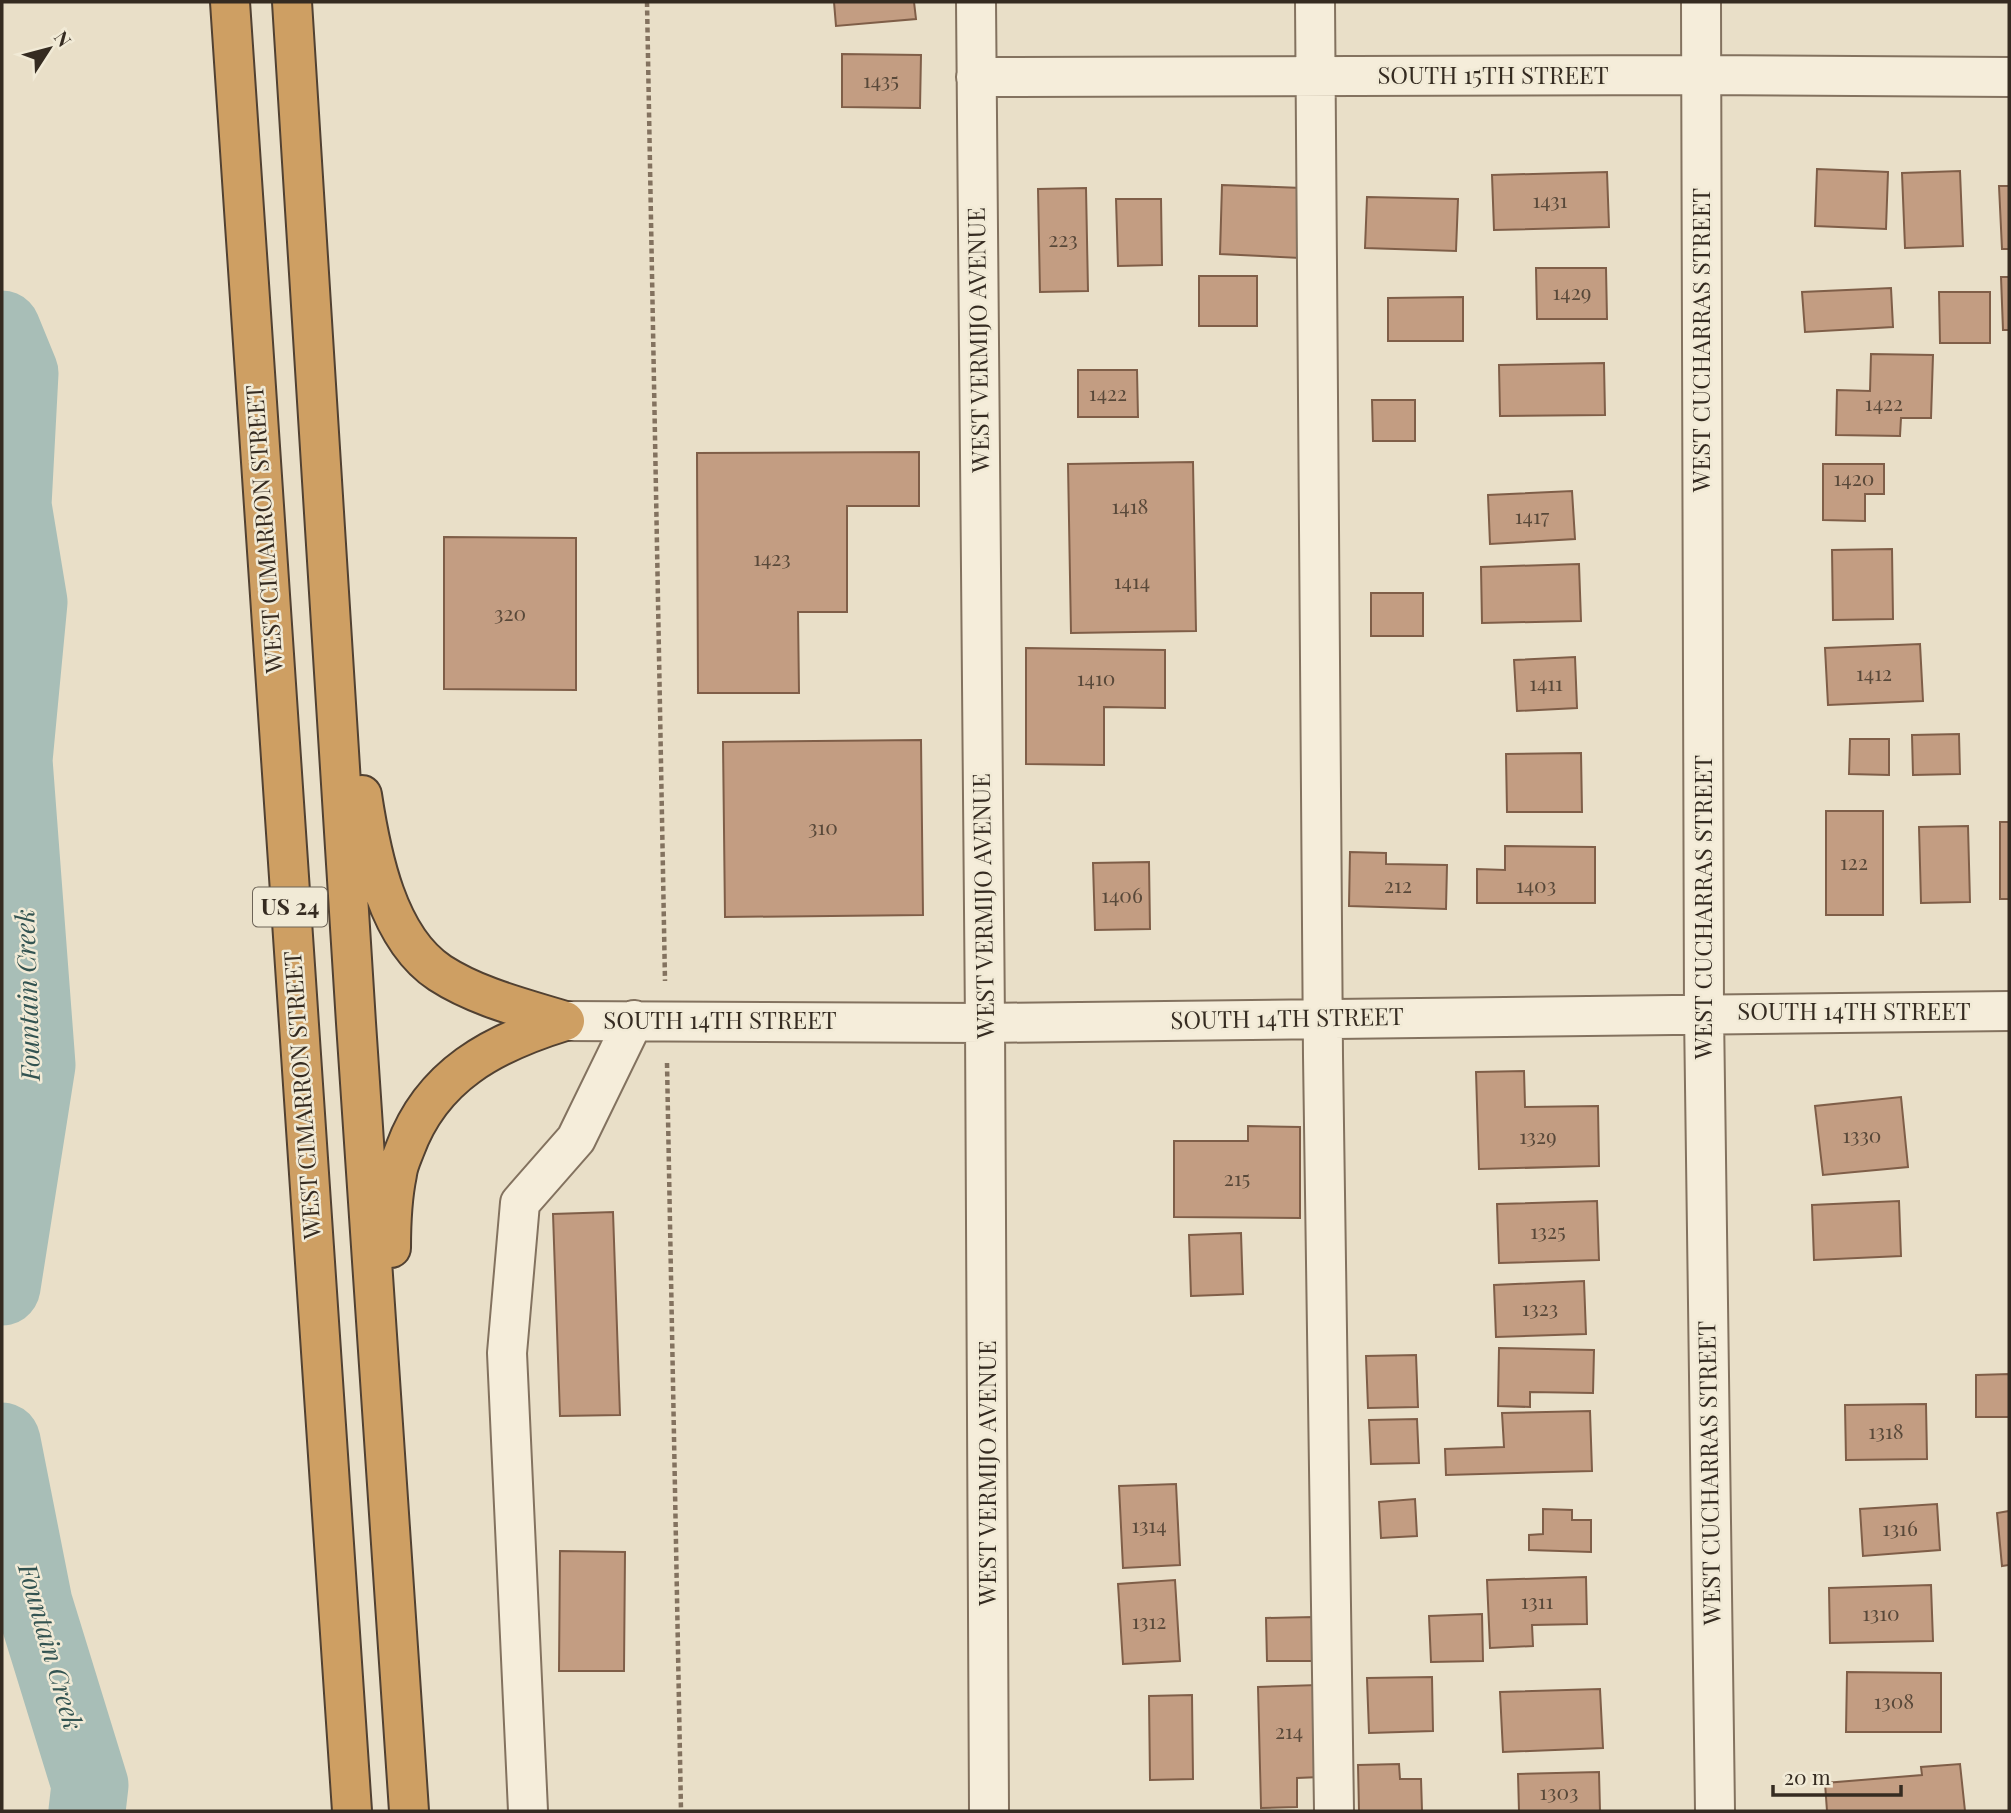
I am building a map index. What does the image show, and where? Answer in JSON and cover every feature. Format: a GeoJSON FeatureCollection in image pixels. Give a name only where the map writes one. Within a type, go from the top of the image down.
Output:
{"type":"FeatureCollection","features":[{"type":"Feature","properties":{"kind":"highway","name":"WEST CIMARRON STREET"},"geometry":{"type":"LineString","coordinates":[[230,2],[352,1811]]}},
{"type":"Feature","properties":{"kind":"highway","name":"US 24"},"geometry":{"type":"LineString","coordinates":[[292,2],[409,1811]]}},
{"type":"Feature","properties":{"kind":"highway"},"geometry":{"type":"LineString","coordinates":[[328,571],[364,810],[378,874],[394,918],[416,951],[438,972],[467,988],[565,1021]]}},
{"type":"Feature","properties":{"kind":"highway"},"geometry":{"type":"LineString","coordinates":[[385,1453],[391,1222],[397,1172],[412,1131],[434,1095],[447,1081],[472,1063],[503,1044],[565,1021]]}},
{"type":"Feature","properties":{"kind":"street","name":"WEST VERMIJO AVENUE"},"geometry":{"type":"LineString","coordinates":[[976,2],[989,1811]]}},
{"type":"Feature","properties":{"kind":"street"},"geometry":{"type":"LineString","coordinates":[[1315,2],[1323,1018],[1334,1811]]}},
{"type":"Feature","properties":{"kind":"street","name":"WEST CUCHARRAS STREET"},"geometry":{"type":"LineString","coordinates":[[1702,2],[1704,1013],[1715,1811]]}},
{"type":"Feature","properties":{"kind":"street","name":"SOUTH 15TH STREET"},"geometry":{"type":"LineString","coordinates":[[976,77],[2009,77]]}},
{"type":"Feature","properties":{"kind":"street","name":"SOUTH 14TH STREET"},"geometry":{"type":"LineString","coordinates":[[565,1021],[985,1023],[2009,1011]]}},
{"type":"Feature","properties":{"kind":"street"},"geometry":{"type":"LineString","coordinates":[[528,1811],[506,1353],[520,1203],[576,1139],[634,1020]]}},
{"type":"Feature","properties":{"kind":"path"},"geometry":{"type":"LineString","coordinates":[[647,2],[665,986]]}},
{"type":"Feature","properties":{"kind":"path"},"geometry":{"type":"LineString","coordinates":[[667,1062],[681,1811]]}},
{"type":"Feature","properties":{"kind":"building"},"geometry":{"type":"Polygon","coordinates":[[[834,2],[914,2],[916,19],[836,26],[834,2]]]}},
{"type":"Feature","properties":{"kind":"building"},"geometry":{"type":"Polygon","coordinates":[[[842,54],[921,55],[920,108],[842,107],[842,54]]]}},
{"type":"Feature","properties":{"kind":"building"},"geometry":{"type":"Polygon","coordinates":[[[1817,169],[1888,172],[1886,229],[1815,226],[1817,169]]]}},
{"type":"Feature","properties":{"kind":"building"},"geometry":{"type":"Polygon","coordinates":[[[1960,171],[1963,246],[1905,248],[1902,173],[1960,171]]]}},
{"type":"Feature","properties":{"kind":"building"},"geometry":{"type":"Polygon","coordinates":[[[1607,172],[1609,227],[1494,230],[1492,175],[1607,172]]]}},
{"type":"Feature","properties":{"kind":"building"},"geometry":{"type":"Polygon","coordinates":[[[1222,185],[1302,188],[1300,258],[1220,254],[1222,185]]]}},
{"type":"Feature","properties":{"kind":"building"},"geometry":{"type":"Polygon","coordinates":[[[1999,186],[2009,186],[2009,249],[2002,249],[1999,186]]]}},
{"type":"Feature","properties":{"kind":"building"},"geometry":{"type":"Polygon","coordinates":[[[1086,188],[1088,291],[1040,292],[1038,189],[1086,188]]]}},
{"type":"Feature","properties":{"kind":"building"},"geometry":{"type":"Polygon","coordinates":[[[1367,197],[1458,199],[1456,251],[1365,248],[1367,197]]]}},
{"type":"Feature","properties":{"kind":"building"},"geometry":{"type":"Polygon","coordinates":[[[1116,199],[1161,199],[1162,265],[1118,266],[1116,199]]]}},
{"type":"Feature","properties":{"kind":"building"},"geometry":{"type":"Polygon","coordinates":[[[1536,268],[1606,268],[1607,319],[1537,319],[1536,268]]]}},
{"type":"Feature","properties":{"kind":"building"},"geometry":{"type":"Polygon","coordinates":[[[1199,276],[1257,276],[1257,326],[1199,326],[1199,276]]]}},
{"type":"Feature","properties":{"kind":"building"},"geometry":{"type":"Polygon","coordinates":[[[2001,277],[2009,277],[2009,330],[2003,330],[2001,277]]]}},
{"type":"Feature","properties":{"kind":"building"},"geometry":{"type":"Polygon","coordinates":[[[1891,288],[1893,327],[1805,332],[1802,292],[1891,288]]]}},
{"type":"Feature","properties":{"kind":"building"},"geometry":{"type":"Polygon","coordinates":[[[1939,292],[1990,292],[1990,343],[1940,343],[1939,292]]]}},
{"type":"Feature","properties":{"kind":"building"},"geometry":{"type":"Polygon","coordinates":[[[1463,297],[1463,341],[1388,341],[1388,298],[1463,297]]]}},
{"type":"Feature","properties":{"kind":"building"},"geometry":{"type":"Polygon","coordinates":[[[1871,354],[1933,355],[1931,418],[1901,418],[1900,436],[1836,435],[1837,390],[1870,391],[1871,354]]]}},
{"type":"Feature","properties":{"kind":"building"},"geometry":{"type":"Polygon","coordinates":[[[1604,363],[1605,415],[1500,416],[1499,365],[1604,363]]]}},
{"type":"Feature","properties":{"kind":"building"},"geometry":{"type":"Polygon","coordinates":[[[1078,370],[1137,370],[1138,417],[1078,417],[1078,370]]]}},
{"type":"Feature","properties":{"kind":"building"},"geometry":{"type":"Polygon","coordinates":[[[1372,400],[1415,400],[1415,441],[1373,441],[1372,400]]]}},
{"type":"Feature","properties":{"kind":"building"},"geometry":{"type":"Polygon","coordinates":[[[919,452],[919,506],[847,506],[847,612],[798,612],[799,693],[698,693],[697,453],[919,452]]]}},
{"type":"Feature","properties":{"kind":"building"},"geometry":{"type":"Polygon","coordinates":[[[1193,462],[1196,631],[1071,633],[1068,464],[1193,462]]]}},
{"type":"Feature","properties":{"kind":"building"},"geometry":{"type":"Polygon","coordinates":[[[1823,464],[1884,464],[1884,494],[1865,494],[1865,521],[1823,520],[1823,464]]]}},
{"type":"Feature","properties":{"kind":"building"},"geometry":{"type":"Polygon","coordinates":[[[1572,491],[1575,539],[1490,544],[1488,495],[1572,491]]]}},
{"type":"Feature","properties":{"kind":"building"},"geometry":{"type":"Polygon","coordinates":[[[444,537],[576,538],[576,690],[444,689],[444,537]]]}},
{"type":"Feature","properties":{"kind":"building"},"geometry":{"type":"Polygon","coordinates":[[[1892,549],[1893,619],[1833,620],[1832,550],[1892,549]]]}},
{"type":"Feature","properties":{"kind":"building"},"geometry":{"type":"Polygon","coordinates":[[[1579,564],[1581,621],[1482,623],[1481,567],[1579,564]]]}},
{"type":"Feature","properties":{"kind":"building"},"geometry":{"type":"Polygon","coordinates":[[[1371,593],[1423,593],[1423,636],[1371,636],[1371,593]]]}},
{"type":"Feature","properties":{"kind":"building"},"geometry":{"type":"Polygon","coordinates":[[[1920,644],[1923,701],[1828,705],[1825,648],[1920,644]]]}},
{"type":"Feature","properties":{"kind":"building"},"geometry":{"type":"Polygon","coordinates":[[[1026,648],[1165,650],[1165,708],[1104,707],[1104,765],[1026,764],[1026,648]]]}},
{"type":"Feature","properties":{"kind":"building"},"geometry":{"type":"Polygon","coordinates":[[[1575,657],[1577,708],[1517,711],[1514,660],[1575,657]]]}},
{"type":"Feature","properties":{"kind":"building"},"geometry":{"type":"Polygon","coordinates":[[[1959,734],[1960,774],[1913,775],[1912,735],[1959,734]]]}},
{"type":"Feature","properties":{"kind":"building"},"geometry":{"type":"Polygon","coordinates":[[[1850,739],[1889,739],[1889,775],[1849,774],[1850,739]]]}},
{"type":"Feature","properties":{"kind":"building"},"geometry":{"type":"Polygon","coordinates":[[[921,740],[923,915],[725,917],[723,742],[921,740]]]}},
{"type":"Feature","properties":{"kind":"building"},"geometry":{"type":"Polygon","coordinates":[[[1581,753],[1582,812],[1507,812],[1506,754],[1581,753]]]}},
{"type":"Feature","properties":{"kind":"building"},"geometry":{"type":"Polygon","coordinates":[[[1826,811],[1883,811],[1883,915],[1826,915],[1826,811]]]}},
{"type":"Feature","properties":{"kind":"building"},"geometry":{"type":"Polygon","coordinates":[[[2000,822],[2009,822],[2009,899],[2000,899],[2000,822]]]}},
{"type":"Feature","properties":{"kind":"building"},"geometry":{"type":"Polygon","coordinates":[[[1968,826],[1970,902],[1921,903],[1919,827],[1968,826]]]}},
{"type":"Feature","properties":{"kind":"building"},"geometry":{"type":"Polygon","coordinates":[[[1505,846],[1595,847],[1595,903],[1477,903],[1477,869],[1505,870],[1505,846]]]}},
{"type":"Feature","properties":{"kind":"building"},"geometry":{"type":"Polygon","coordinates":[[[1350,852],[1386,853],[1386,864],[1447,865],[1446,909],[1349,906],[1350,852]]]}},
{"type":"Feature","properties":{"kind":"building"},"geometry":{"type":"Polygon","coordinates":[[[1149,862],[1150,929],[1095,930],[1093,863],[1149,862]]]}},
{"type":"Feature","properties":{"kind":"building"},"geometry":{"type":"Polygon","coordinates":[[[1524,1071],[1525,1107],[1598,1106],[1599,1166],[1479,1169],[1476,1072],[1524,1071]]]}},
{"type":"Feature","properties":{"kind":"building"},"geometry":{"type":"Polygon","coordinates":[[[1901,1097],[1908,1167],[1823,1175],[1815,1106],[1901,1097]]]}},
{"type":"Feature","properties":{"kind":"building"},"geometry":{"type":"Polygon","coordinates":[[[1248,1126],[1300,1127],[1300,1218],[1174,1217],[1174,1141],[1248,1141],[1248,1126]]]}},
{"type":"Feature","properties":{"kind":"building"},"geometry":{"type":"Polygon","coordinates":[[[1597,1201],[1599,1260],[1499,1263],[1497,1204],[1597,1201]]]}},
{"type":"Feature","properties":{"kind":"building"},"geometry":{"type":"Polygon","coordinates":[[[1899,1201],[1901,1256],[1814,1260],[1812,1205],[1899,1201]]]}},
{"type":"Feature","properties":{"kind":"building"},"geometry":{"type":"Polygon","coordinates":[[[613,1212],[620,1415],[560,1416],[553,1214],[613,1212]]]}},
{"type":"Feature","properties":{"kind":"building"},"geometry":{"type":"Polygon","coordinates":[[[1241,1233],[1243,1294],[1191,1296],[1189,1235],[1241,1233]]]}},
{"type":"Feature","properties":{"kind":"building"},"geometry":{"type":"Polygon","coordinates":[[[1584,1281],[1586,1334],[1496,1337],[1494,1285],[1584,1281]]]}},
{"type":"Feature","properties":{"kind":"building"},"geometry":{"type":"Polygon","coordinates":[[[1499,1348],[1594,1350],[1593,1393],[1530,1392],[1530,1407],[1498,1406],[1499,1348]]]}},
{"type":"Feature","properties":{"kind":"building"},"geometry":{"type":"Polygon","coordinates":[[[1416,1355],[1418,1407],[1368,1408],[1366,1356],[1416,1355]]]}},
{"type":"Feature","properties":{"kind":"building"},"geometry":{"type":"Polygon","coordinates":[[[2009,1374],[2009,1417],[1976,1417],[1976,1375],[2009,1374]]]}},
{"type":"Feature","properties":{"kind":"building"},"geometry":{"type":"Polygon","coordinates":[[[1926,1404],[1927,1459],[1846,1460],[1845,1405],[1926,1404]]]}},
{"type":"Feature","properties":{"kind":"building"},"geometry":{"type":"Polygon","coordinates":[[[1590,1411],[1592,1471],[1446,1475],[1445,1449],[1504,1447],[1502,1413],[1590,1411]]]}},
{"type":"Feature","properties":{"kind":"building"},"geometry":{"type":"Polygon","coordinates":[[[1417,1419],[1419,1463],[1371,1464],[1369,1420],[1417,1419]]]}},
{"type":"Feature","properties":{"kind":"building"},"geometry":{"type":"Polygon","coordinates":[[[1176,1484],[1180,1565],[1123,1568],[1119,1486],[1176,1484]]]}},
{"type":"Feature","properties":{"kind":"building"},"geometry":{"type":"Polygon","coordinates":[[[1415,1499],[1417,1536],[1381,1538],[1379,1502],[1415,1499]]]}},
{"type":"Feature","properties":{"kind":"building"},"geometry":{"type":"Polygon","coordinates":[[[1937,1504],[1940,1550],[1863,1556],[1860,1509],[1937,1504]]]}},
{"type":"Feature","properties":{"kind":"building"},"geometry":{"type":"Polygon","coordinates":[[[1543,1509],[1572,1510],[1572,1520],[1591,1520],[1591,1552],[1529,1550],[1529,1535],[1543,1534],[1543,1509]]]}},
{"type":"Feature","properties":{"kind":"building"},"geometry":{"type":"Polygon","coordinates":[[[2009,1511],[2009,1565],[2002,1566],[1997,1513],[2009,1511]]]}},
{"type":"Feature","properties":{"kind":"building"},"geometry":{"type":"Polygon","coordinates":[[[560,1551],[625,1552],[624,1671],[559,1671],[560,1551]]]}},
{"type":"Feature","properties":{"kind":"building"},"geometry":{"type":"Polygon","coordinates":[[[1586,1577],[1587,1624],[1532,1625],[1533,1646],[1490,1648],[1487,1580],[1586,1577]]]}},
{"type":"Feature","properties":{"kind":"building"},"geometry":{"type":"Polygon","coordinates":[[[1175,1580],[1180,1661],[1123,1664],[1118,1584],[1175,1580]]]}},
{"type":"Feature","properties":{"kind":"building"},"geometry":{"type":"Polygon","coordinates":[[[1931,1585],[1933,1641],[1830,1643],[1829,1588],[1931,1585]]]}},
{"type":"Feature","properties":{"kind":"building"},"geometry":{"type":"Polygon","coordinates":[[[1482,1614],[1483,1661],[1431,1662],[1429,1616],[1482,1614]]]}},
{"type":"Feature","properties":{"kind":"building"},"geometry":{"type":"Polygon","coordinates":[[[1313,1617],[1313,1661],[1267,1661],[1266,1618],[1313,1617]]]}},
{"type":"Feature","properties":{"kind":"building"},"geometry":{"type":"Polygon","coordinates":[[[1847,1672],[1941,1673],[1941,1732],[1846,1732],[1847,1672]]]}},
{"type":"Feature","properties":{"kind":"building"},"geometry":{"type":"Polygon","coordinates":[[[1432,1677],[1433,1731],[1369,1733],[1367,1678],[1432,1677]]]}},
{"type":"Feature","properties":{"kind":"building"},"geometry":{"type":"Polygon","coordinates":[[[1318,1685],[1320,1777],[1297,1778],[1297,1807],[1261,1808],[1258,1687],[1318,1685]]]}},
{"type":"Feature","properties":{"kind":"building"},"geometry":{"type":"Polygon","coordinates":[[[1600,1689],[1603,1748],[1503,1752],[1500,1692],[1600,1689]]]}},
{"type":"Feature","properties":{"kind":"building"},"geometry":{"type":"Polygon","coordinates":[[[1192,1695],[1193,1779],[1150,1780],[1149,1696],[1192,1695]]]}},
{"type":"Feature","properties":{"kind":"building"},"geometry":{"type":"Polygon","coordinates":[[[1399,1764],[1400,1779],[1421,1779],[1422,1811],[1359,1811],[1358,1765],[1399,1764]]]}},
{"type":"Feature","properties":{"kind":"building"},"geometry":{"type":"Polygon","coordinates":[[[1960,1764],[1965,1811],[1827,1811],[1825,1783],[1922,1775],[1921,1767],[1960,1764]]]}},
{"type":"Feature","properties":{"kind":"building"},"geometry":{"type":"Polygon","coordinates":[[[1599,1772],[1600,1811],[1519,1811],[1518,1774],[1599,1772]]]}},
{"type":"Feature","properties":{"kind":"waterway","name":"Fountain Creek"},"geometry":{"type":"LineString","coordinates":[[2,329],[20,373],[13,505],[29,602],[14,760],[37,1065],[2,1287]]}},
{"type":"Feature","properties":{"kind":"waterway","name":"Fountain Creek"},"geometry":{"type":"LineString","coordinates":[[2,1441],[34,1603],[90,1785],[87,1811]]}}]}
